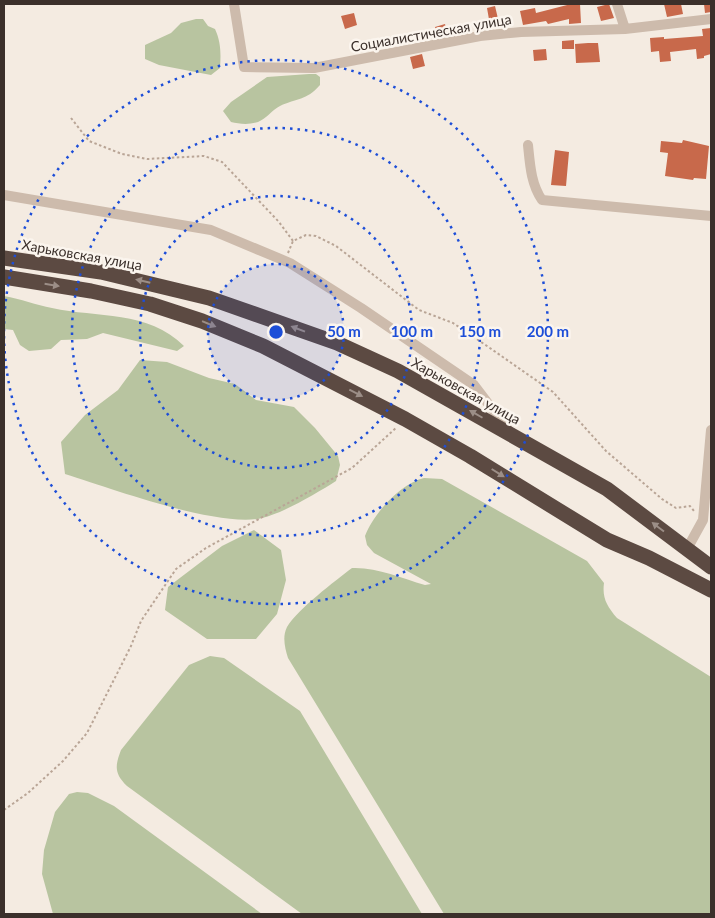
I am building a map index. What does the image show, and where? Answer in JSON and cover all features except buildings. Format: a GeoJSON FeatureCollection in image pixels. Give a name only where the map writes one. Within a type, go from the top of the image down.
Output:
{"type":"FeatureCollection","features":[{"type":"Feature","properties":{"kind":"highway","name":"Харьковская улица"},"geometry":{"type":"LineString","coordinates":[[4,258],[101,272],[156,284],[209,298],[337,343],[398,371],[607,489],[711,567]]}},
{"type":"Feature","properties":{"kind":"highway"},"geometry":{"type":"LineString","coordinates":[[4,277],[91,291],[150,304],[202,321],[263,346],[405,419],[607,540],[649,558],[711,590]]}},
{"type":"Feature","properties":{"kind":"street","name":"Социалистическая улица"},"geometry":{"type":"LineString","coordinates":[[234,4],[244,67],[314,68],[480,36],[520,32],[625,29],[711,19]]}},
{"type":"Feature","properties":{"kind":"street"},"geometry":{"type":"LineString","coordinates":[[617,4],[625,29]]}},
{"type":"Feature","properties":{"kind":"street"},"geometry":{"type":"LineString","coordinates":[[528,145],[530,167],[536,191],[542,200],[711,216]]}},
{"type":"Feature","properties":{"kind":"street"},"geometry":{"type":"LineString","coordinates":[[4,194],[211,230],[285,261],[361,308],[474,385],[511,434]]}},
{"type":"Feature","properties":{"kind":"street"},"geometry":{"type":"LineString","coordinates":[[687,549],[703,520],[711,430]]}},
{"type":"Feature","properties":{"kind":"path"},"geometry":{"type":"LineString","coordinates":[[72,118],[89,142],[122,154],[147,159],[204,156],[222,162],[279,222],[293,240]]}},
{"type":"Feature","properties":{"kind":"path"},"geometry":{"type":"LineString","coordinates":[[285,261],[293,240],[306,235],[316,236],[336,246],[418,310],[453,323],[553,392],[606,451],[662,499],[676,508],[690,506],[703,520]]}},
{"type":"Feature","properties":{"kind":"path"},"geometry":{"type":"LineString","coordinates":[[4,810],[28,793],[56,768],[87,733],[131,646],[141,621],[176,569],[206,548],[352,468],[405,419]]}},
{"type":"Feature","properties":{"kind":"green space"},"geometry":{"type":"Polygon","coordinates":[[[203,19],[208,26],[215,29],[220,48],[220,68],[211,75],[159,65],[145,59],[145,45],[171,33],[181,23],[203,19]]]}},
{"type":"Feature","properties":{"kind":"green space"},"geometry":{"type":"Polygon","coordinates":[[[316,74],[320,77],[320,85],[315,90],[306,97],[280,106],[258,122],[244,124],[231,122],[223,111],[231,102],[267,77],[316,74]]]}},
{"type":"Feature","properties":{"kind":"green space"},"geometry":{"type":"Polygon","coordinates":[[[4,296],[52,308],[138,321],[155,326],[170,334],[184,346],[177,351],[103,333],[87,339],[61,340],[51,349],[29,351],[20,345],[13,330],[4,329],[4,296]]]}},
{"type":"Feature","properties":{"kind":"green space"},"geometry":{"type":"Polygon","coordinates":[[[140,360],[167,362],[209,378],[235,384],[256,400],[294,407],[315,428],[338,456],[340,465],[336,481],[298,503],[266,517],[237,519],[214,517],[161,504],[65,474],[61,442],[85,415],[118,390],[140,360]]]}},
{"type":"Feature","properties":{"kind":"green space"},"geometry":{"type":"Polygon","coordinates":[[[424,478],[442,479],[587,561],[604,583],[606,602],[617,618],[711,677],[711,914],[444,914],[288,658],[284,642],[287,627],[299,612],[352,568],[371,569],[425,585],[431,584],[374,553],[367,545],[365,536],[381,509],[397,493],[415,481],[424,478]]]}},
{"type":"Feature","properties":{"kind":"green space"},"geometry":{"type":"Polygon","coordinates":[[[254,530],[281,550],[286,580],[277,614],[256,639],[207,639],[165,610],[168,587],[222,546],[254,530]]]}},
{"type":"Feature","properties":{"kind":"green space"},"geometry":{"type":"Polygon","coordinates":[[[210,656],[224,658],[300,711],[422,914],[302,914],[127,786],[117,769],[121,750],[189,665],[210,656]]]}},
{"type":"Feature","properties":{"kind":"green space"},"geometry":{"type":"Polygon","coordinates":[[[77,792],[88,793],[114,806],[262,914],[53,914],[42,874],[44,850],[55,812],[69,794],[77,792]]]}}]}
